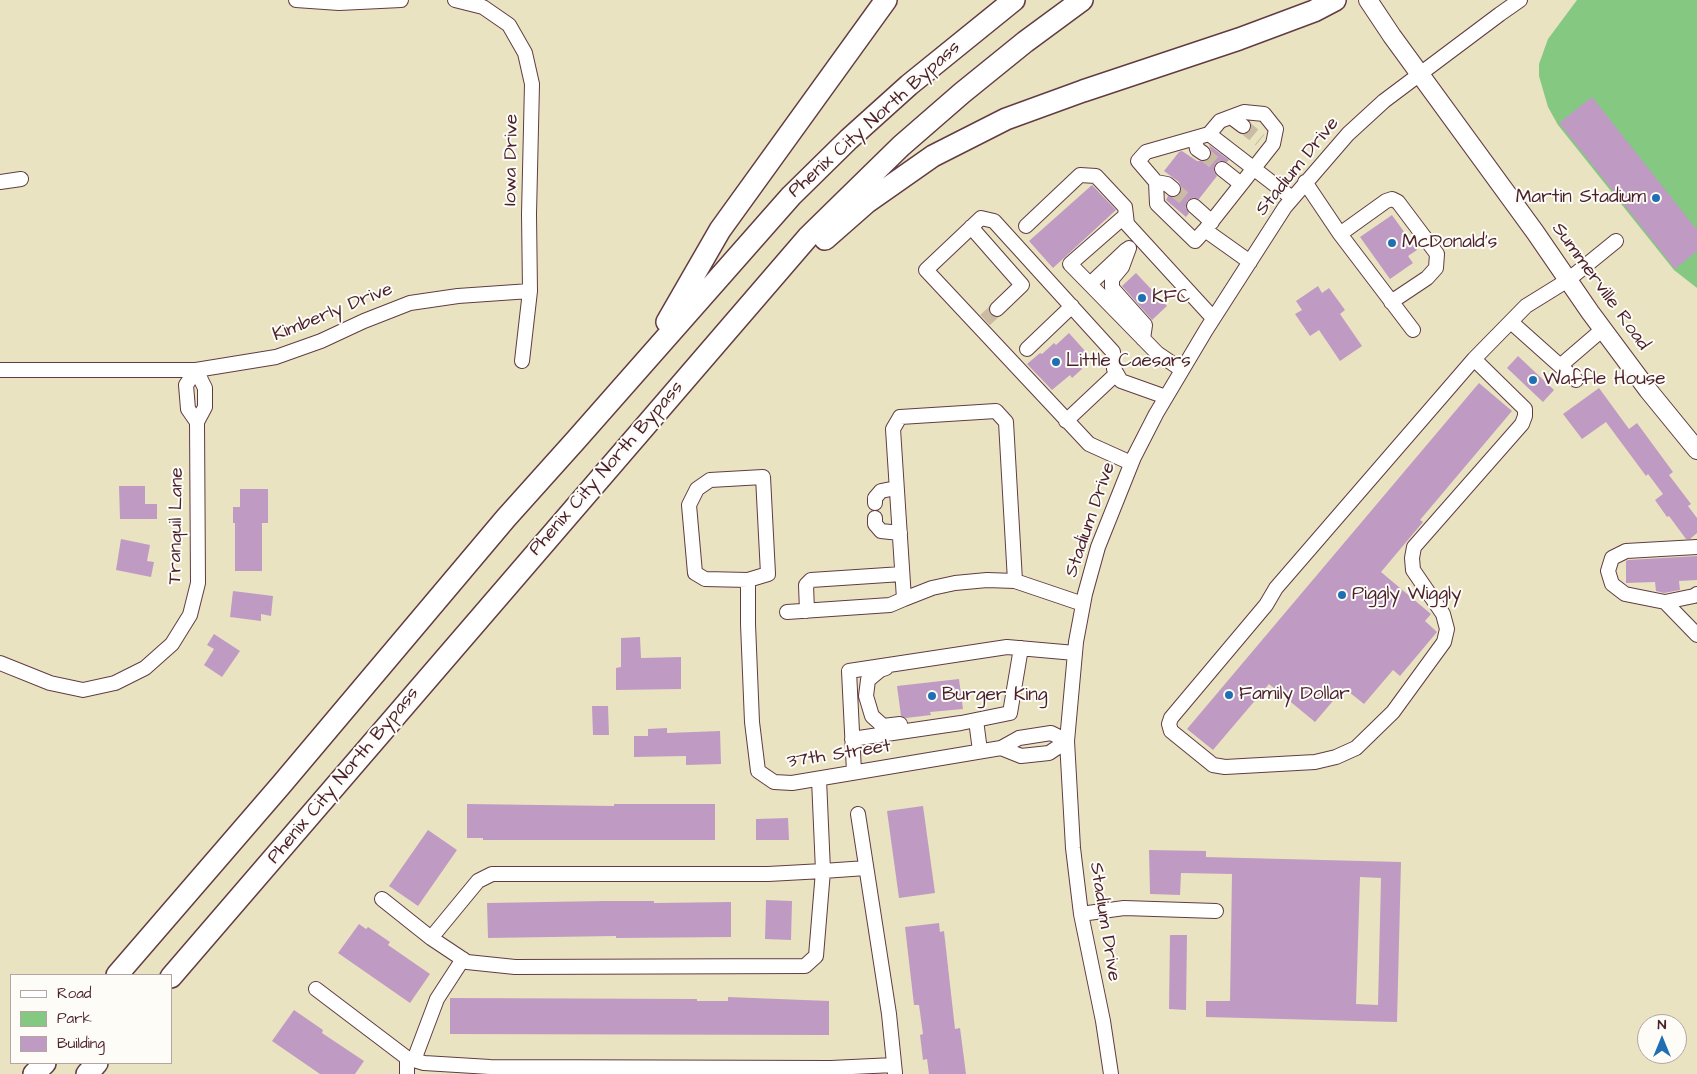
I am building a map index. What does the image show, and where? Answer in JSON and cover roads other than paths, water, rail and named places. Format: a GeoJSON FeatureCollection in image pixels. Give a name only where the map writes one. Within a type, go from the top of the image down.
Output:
{"type":"FeatureCollection","features":[{"type":"Feature","properties":{"kind":"highway"},"geometry":{"type":"LineString","coordinates":[[645,361],[720,230],[886,0]]}},
{"type":"Feature","properties":{"kind":"highway","name":"Phenix City North Bypass"},"geometry":{"type":"LineString","coordinates":[[118,974],[281,785],[506,518],[791,196],[842,145],[909,85],[1014,0]]}},
{"type":"Feature","properties":{"kind":"highway","name":"Phenix City North Bypass"},"geometry":{"type":"LineString","coordinates":[[172,976],[808,237],[901,146],[969,87],[1082,0]]}},
{"type":"Feature","properties":{"kind":"highway"},"geometry":{"type":"LineString","coordinates":[[716,343],[829,235],[866,203],[933,156],[1006,119],[1239,39],[1314,11],[1335,0]]}},
{"type":"Feature","properties":{"kind":"highway"},"geometry":{"type":"LineString","coordinates":[[34,1074],[44,1064]]}},
{"type":"Feature","properties":{"kind":"highway"},"geometry":{"type":"LineString","coordinates":[[87,1074],[96,1064]]}},
{"type":"Feature","properties":{"kind":"main road","name":"Summerville Road"},"geometry":{"type":"LineString","coordinates":[[1368,0],[1603,329],[1648,390],[1697,450]]}},
{"type":"Feature","properties":{"kind":"street"},"geometry":{"type":"LineString","coordinates":[[296,0],[338,3],[401,0]]}},
{"type":"Feature","properties":{"kind":"street","name":"Iowa Drive"},"geometry":{"type":"LineString","coordinates":[[455,0],[484,7],[510,25],[525,53],[532,84],[529,214],[530,291],[522,361]]}},
{"type":"Feature","properties":{"kind":"street","name":"Stadium Drive"},"geometry":{"type":"LineString","coordinates":[[1111,1074],[1103,1021],[1081,914],[1073,848],[1067,741],[1075,653],[1084,604],[1098,547],[1131,463],[1166,397],[1213,318],[1292,198],[1348,134],[1384,102],[1419,73],[1520,0]]}},
{"type":"Feature","properties":{"kind":"street"},"geometry":{"type":"LineString","coordinates":[[1244,112],[1264,114],[1276,129],[1273,144],[1266,144],[1253,169],[1195,241],[1157,204],[1156,182],[1138,161],[1146,152],[1202,136],[1220,121],[1230,117],[1244,112]]}},
{"type":"Feature","properties":{"kind":"street"},"geometry":{"type":"LineString","coordinates":[[1230,117],[1243,126]]}},
{"type":"Feature","properties":{"kind":"street"},"geometry":{"type":"LineString","coordinates":[[1202,136],[1197,148],[1203,153]]}},
{"type":"Feature","properties":{"kind":"street"},"geometry":{"type":"LineString","coordinates":[[1202,136],[1253,169],[1292,198]]}},
{"type":"Feature","properties":{"kind":"street"},"geometry":{"type":"LineString","coordinates":[[1222,169],[1241,184]]}},
{"type":"Feature","properties":{"kind":"street"},"geometry":{"type":"LineString","coordinates":[[1026,226],[1080,175],[1096,176],[1124,207],[1127,224],[1213,318]]}},
{"type":"Feature","properties":{"kind":"street"},"geometry":{"type":"LineString","coordinates":[[0,182],[21,178]]}},
{"type":"Feature","properties":{"kind":"street"},"geometry":{"type":"LineString","coordinates":[[1156,182],[1167,184],[1173,189]]}},
{"type":"Feature","properties":{"kind":"street"},"geometry":{"type":"LineString","coordinates":[[1306,182],[1340,234],[1413,330]]}},
{"type":"Feature","properties":{"kind":"street"},"geometry":{"type":"LineString","coordinates":[[1340,234],[1386,201],[1392,199],[1398,202],[1437,254],[1436,268],[1426,278],[1391,302]]}},
{"type":"Feature","properties":{"kind":"street"},"geometry":{"type":"LineString","coordinates":[[1194,206],[1209,226],[1250,262]]}},
{"type":"Feature","properties":{"kind":"street"},"geometry":{"type":"LineString","coordinates":[[1126,215],[1070,264],[1157,353],[1182,370]]}},
{"type":"Feature","properties":{"kind":"street"},"geometry":{"type":"LineString","coordinates":[[1131,463],[1089,444],[1066,421],[1020,355],[982,323],[926,270],[980,218],[994,222],[1113,352],[1114,369],[1121,381],[1166,397]]}},
{"type":"Feature","properties":{"kind":"street"},"geometry":{"type":"LineString","coordinates":[[971,227],[1022,285],[997,309]]}},
{"type":"Feature","properties":{"kind":"street"},"geometry":{"type":"LineString","coordinates":[[1090,284],[1140,237]]}},
{"type":"Feature","properties":{"kind":"street"},"geometry":{"type":"LineString","coordinates":[[1474,359],[1525,409],[1525,416],[1522,424],[1414,547],[1412,558],[1413,570],[1443,614],[1446,629],[1444,642],[1393,712],[1356,748],[1336,757],[1315,762],[1225,767],[1213,765],[1171,731],[1169,724],[1171,718],[1266,605],[1276,588],[1474,359],[1526,306],[1568,280],[1616,241]]}},
{"type":"Feature","properties":{"kind":"street"},"geometry":{"type":"LineString","coordinates":[[1129,248],[1122,267],[1112,279],[1112,288],[1145,325],[1144,338]]}},
{"type":"Feature","properties":{"kind":"street","name":"Kimberly Drive"},"geometry":{"type":"LineString","coordinates":[[0,370],[196,370],[276,357],[321,341],[364,321],[410,303],[458,296],[530,291]]}},
{"type":"Feature","properties":{"kind":"street"},"geometry":{"type":"LineString","coordinates":[[1020,355],[1072,306]]}},
{"type":"Feature","properties":{"kind":"street"},"geometry":{"type":"LineString","coordinates":[[1511,322],[1576,380]]}},
{"type":"Feature","properties":{"kind":"street"},"geometry":{"type":"LineString","coordinates":[[1560,366],[1603,329]]}},
{"type":"Feature","properties":{"kind":"street","name":"Tranquil Lane"},"geometry":{"type":"LineString","coordinates":[[0,663],[50,683],[83,690],[114,683],[145,668],[172,644],[190,615],[198,583],[197,422],[204,407],[205,388],[196,370]]}},
{"type":"Feature","properties":{"kind":"street"},"geometry":{"type":"LineString","coordinates":[[1066,421],[1116,374]]}},
{"type":"Feature","properties":{"kind":"street"},"geometry":{"type":"LineString","coordinates":[[904,599],[892,430],[900,417],[996,411],[1006,422],[1015,581]]}},
{"type":"Feature","properties":{"kind":"street"},"geometry":{"type":"LineString","coordinates":[[763,476],[768,574],[748,580],[705,579],[694,573],[690,505],[698,488],[710,480],[763,476]]}},
{"type":"Feature","properties":{"kind":"street"},"geometry":{"type":"LineString","coordinates":[[875,503],[874,498],[881,491],[896,488]]}},
{"type":"Feature","properties":{"kind":"street"},"geometry":{"type":"LineString","coordinates":[[875,518],[875,524],[881,531],[900,533]]}},
{"type":"Feature","properties":{"kind":"street"},"geometry":{"type":"LineString","coordinates":[[1697,546],[1626,551],[1612,558],[1608,571],[1612,584],[1625,594],[1665,602],[1697,594]]}},
{"type":"Feature","properties":{"kind":"street"},"geometry":{"type":"LineString","coordinates":[[807,611],[806,585],[811,580],[902,574]]}},
{"type":"Feature","properties":{"kind":"street","name":"37th Street"},"geometry":{"type":"LineString","coordinates":[[748,580],[752,722],[758,771],[774,782],[792,783],[819,779],[1000,748],[1019,738],[1051,732],[1067,741],[1049,753],[1031,755],[1021,756],[1000,748]]}},
{"type":"Feature","properties":{"kind":"street"},"geometry":{"type":"LineString","coordinates":[[787,612],[890,605],[932,588],[955,583],[987,580],[1015,581],[1084,604]]}},
{"type":"Feature","properties":{"kind":"street"},"geometry":{"type":"LineString","coordinates":[[1665,602],[1697,636]]}},
{"type":"Feature","properties":{"kind":"street"},"geometry":{"type":"LineString","coordinates":[[854,772],[849,671],[1007,647],[1075,653]]}},
{"type":"Feature","properties":{"kind":"street"},"geometry":{"type":"LineString","coordinates":[[852,740],[961,723],[1010,713],[1021,648]]}},
{"type":"Feature","properties":{"kind":"street"},"geometry":{"type":"LineString","coordinates":[[914,661],[880,670],[868,680],[866,696],[872,716],[883,726],[938,720],[961,723]]}},
{"type":"Feature","properties":{"kind":"street"},"geometry":{"type":"LineString","coordinates":[[976,720],[980,751]]}},
{"type":"Feature","properties":{"kind":"street"},"geometry":{"type":"LineString","coordinates":[[382,899],[431,938],[467,962],[515,967],[806,966],[816,956],[823,871],[819,779]]}},
{"type":"Feature","properties":{"kind":"street"},"geometry":{"type":"LineString","coordinates":[[316,989],[411,1059],[424,1063],[500,1067],[831,1068],[895,1070],[889,1014],[858,814]]}},
{"type":"Feature","properties":{"kind":"street"},"geometry":{"type":"LineString","coordinates":[[431,938],[472,887],[478,881],[492,874],[719,875],[866,868]]}},
{"type":"Feature","properties":{"kind":"street"},"geometry":{"type":"LineString","coordinates":[[1081,914],[1124,908],[1216,911]]}},
{"type":"Feature","properties":{"kind":"street"},"geometry":{"type":"LineString","coordinates":[[407,1074],[411,1059],[437,999],[463,960]]}},
{"type":"Feature","properties":{"kind":"tunnel"},"geometry":{"type":"LineString","coordinates":[[1243,126],[1260,140]]}},
{"type":"Feature","properties":{"kind":"tunnel"},"geometry":{"type":"LineString","coordinates":[[1203,153],[1222,169]]}},
{"type":"Feature","properties":{"kind":"tunnel"},"geometry":{"type":"LineString","coordinates":[[1173,189],[1194,206]]}},
{"type":"Feature","properties":{"kind":"tunnel"},"geometry":{"type":"LineString","coordinates":[[985,320],[997,309]]}},
{"type":"Feature","properties":{"kind":"place","name":"Martin Stadium"},"geometry":{"type":"Point","coordinates":[1656,198]}},
{"type":"Feature","properties":{"kind":"place","name":"McDonald's"},"geometry":{"type":"Point","coordinates":[1392,243]}},
{"type":"Feature","properties":{"kind":"place","name":"KFC"},"geometry":{"type":"Point","coordinates":[1142,298]}},
{"type":"Feature","properties":{"kind":"place","name":"Little Caesars"},"geometry":{"type":"Point","coordinates":[1056,362]}},
{"type":"Feature","properties":{"kind":"place","name":"Waffle House"},"geometry":{"type":"Point","coordinates":[1533,380]}},
{"type":"Feature","properties":{"kind":"place","name":"Piggly Wiggly"},"geometry":{"type":"Point","coordinates":[1342,595]}},
{"type":"Feature","properties":{"kind":"place","name":"Family Dollar"},"geometry":{"type":"Point","coordinates":[1229,695]}},
{"type":"Feature","properties":{"kind":"place","name":"Burger King"},"geometry":{"type":"Point","coordinates":[932,696]}}]}
